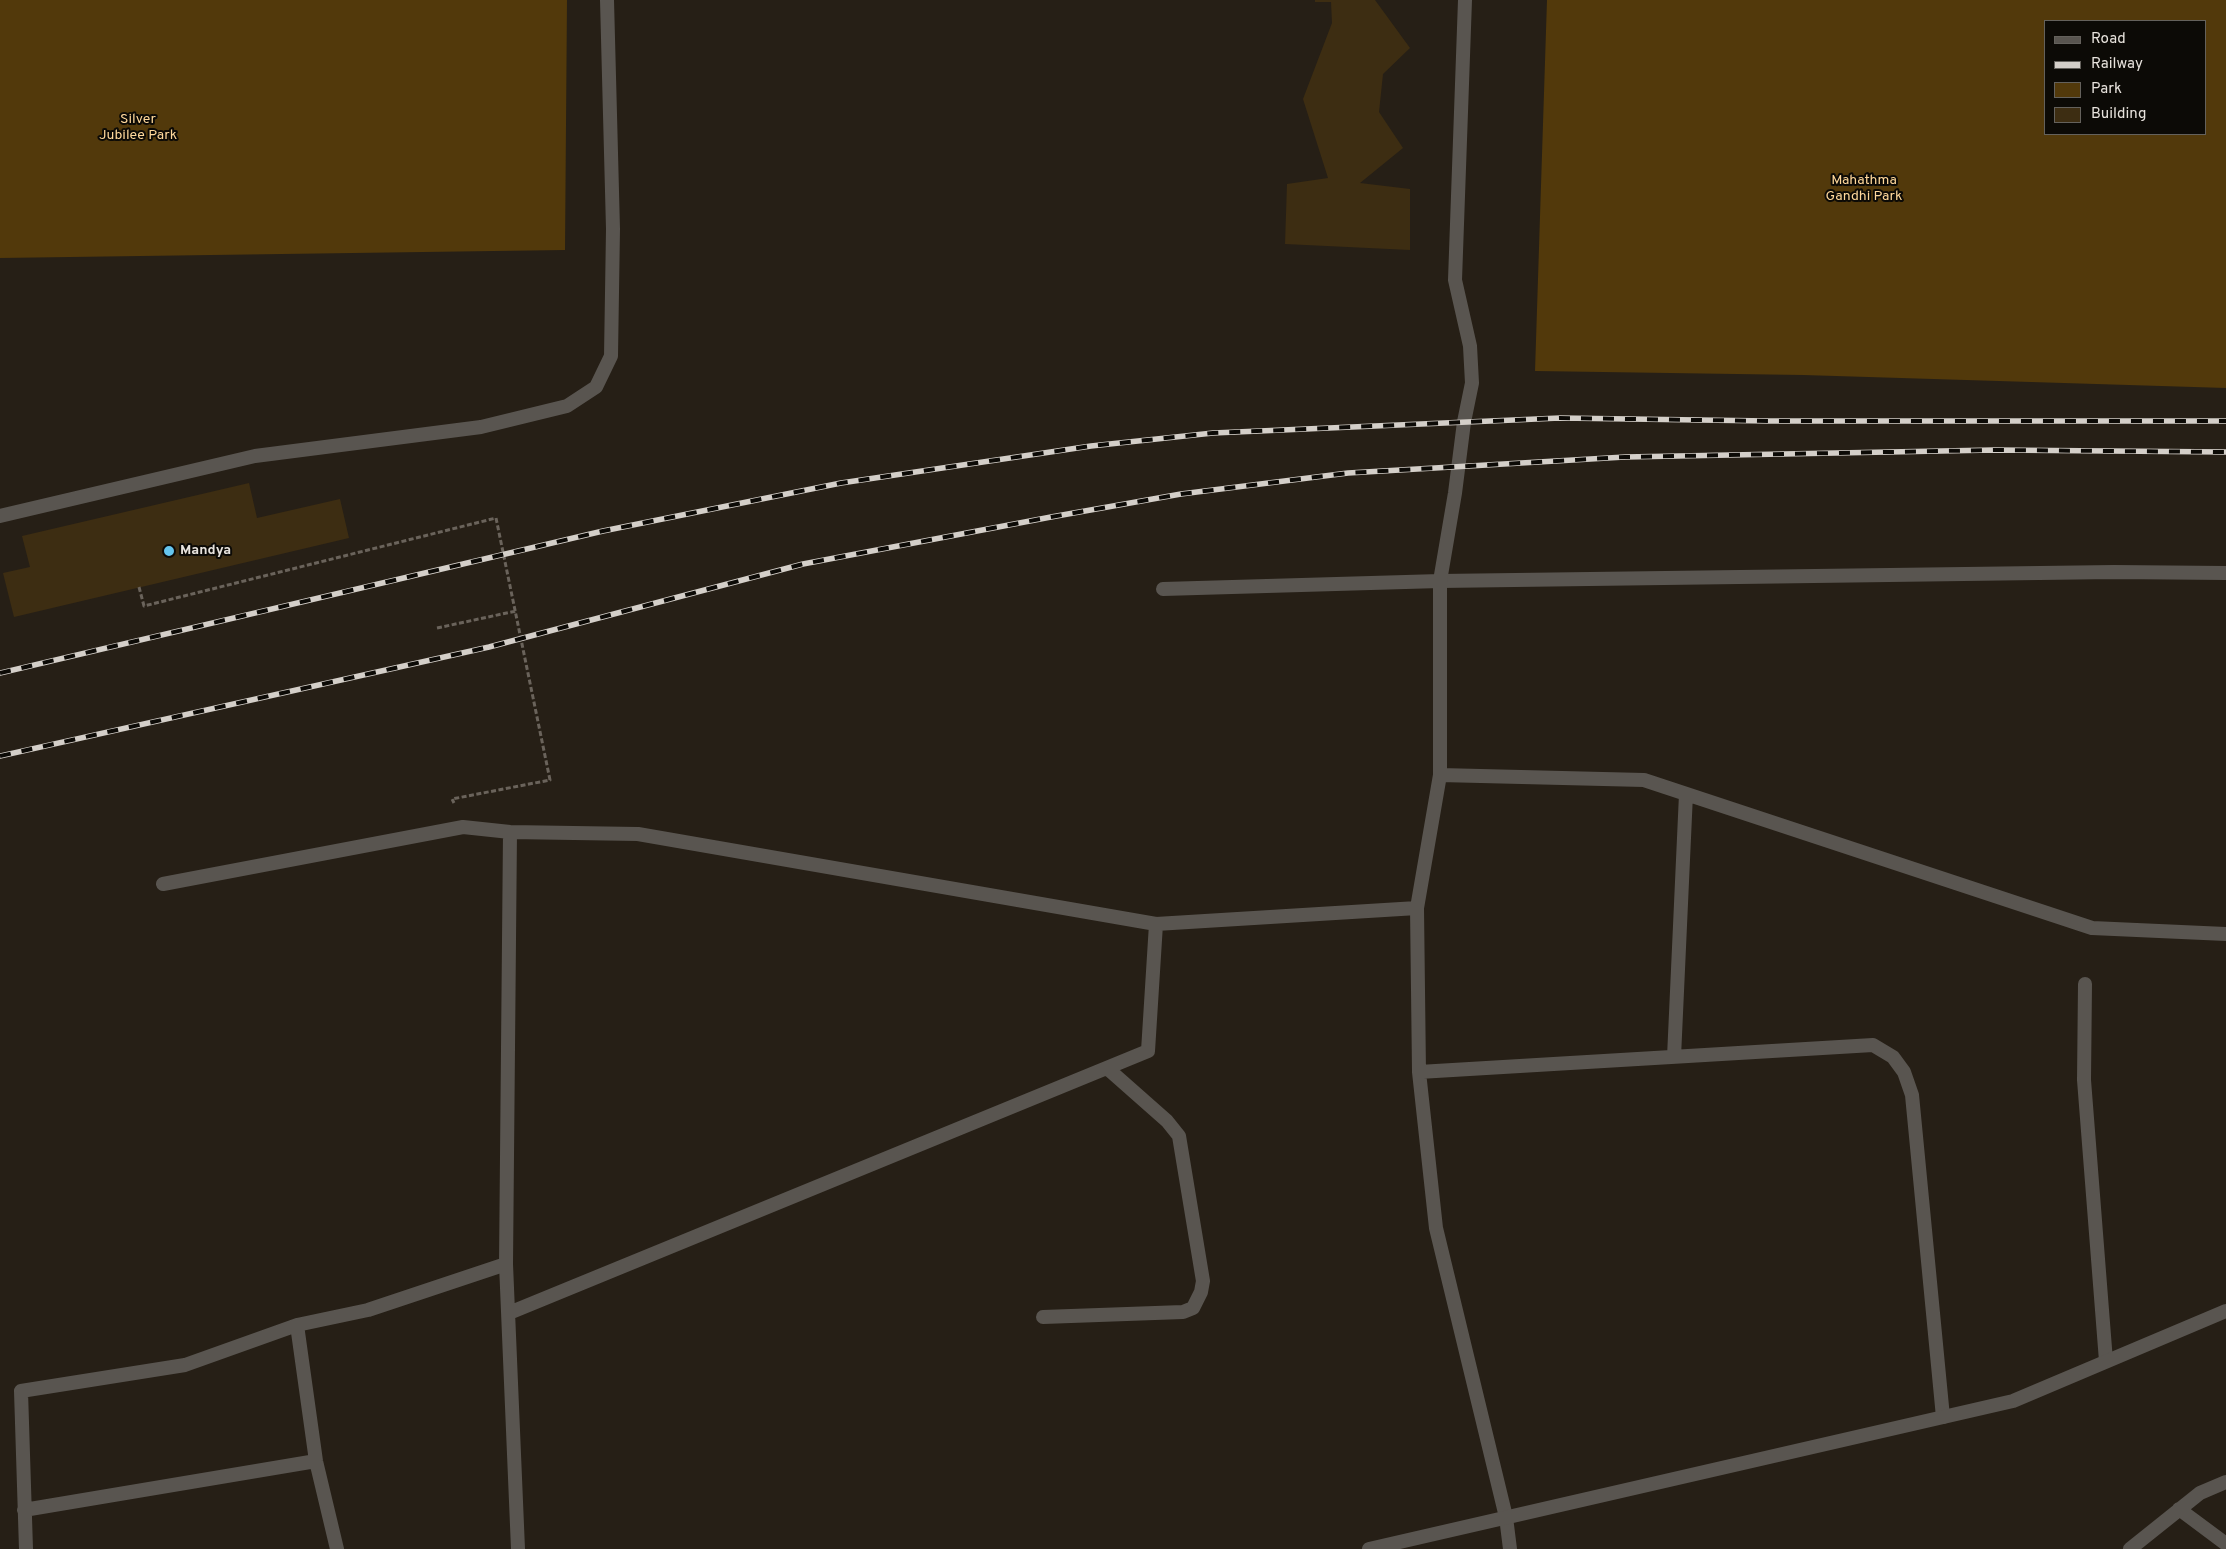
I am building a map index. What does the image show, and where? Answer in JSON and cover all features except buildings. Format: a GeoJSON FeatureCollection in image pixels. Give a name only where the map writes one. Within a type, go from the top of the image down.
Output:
{"type":"FeatureCollection","features":[{"type":"Feature","properties":{"kind":"street"},"geometry":{"type":"LineString","coordinates":[[0,516],[255,456],[481,427],[567,406],[596,387],[611,356],[613,229],[608,0]]}},
{"type":"Feature","properties":{"kind":"street"},"geometry":{"type":"LineString","coordinates":[[1466,0],[1455,280],[1470,346],[1472,383],[1464,422],[1457,484],[1440,581],[1440,775],[1417,908],[1419,1072],[1436,1228],[1506,1517],[1510,1549]]}},
{"type":"Feature","properties":{"kind":"street"},"geometry":{"type":"LineString","coordinates":[[1163,589],[1440,581],[2114,572],[2226,573]]}},
{"type":"Feature","properties":{"kind":"street"},"geometry":{"type":"LineString","coordinates":[[1440,775],[1644,780],[2092,928],[2226,934]]}},
{"type":"Feature","properties":{"kind":"street"},"geometry":{"type":"LineString","coordinates":[[1674,1058],[1686,794]]}},
{"type":"Feature","properties":{"kind":"street"},"geometry":{"type":"LineString","coordinates":[[163,884],[462,827],[510,832],[638,834],[1156,924],[1417,908]]}},
{"type":"Feature","properties":{"kind":"street"},"geometry":{"type":"LineString","coordinates":[[510,832],[506,1264],[518,1549]]}},
{"type":"Feature","properties":{"kind":"street"},"geometry":{"type":"LineString","coordinates":[[509,1313],[1148,1051],[1156,924]]}},
{"type":"Feature","properties":{"kind":"street"},"geometry":{"type":"LineString","coordinates":[[2085,984],[2084,1080],[2106,1361]]}},
{"type":"Feature","properties":{"kind":"street"},"geometry":{"type":"LineString","coordinates":[[1419,1072],[1873,1045],[1893,1057],[1904,1072],[1912,1094],[1943,1417]]}},
{"type":"Feature","properties":{"kind":"street"},"geometry":{"type":"LineString","coordinates":[[1043,1317],[1184,1312],[1193,1308],[1201,1292],[1203,1280],[1179,1136],[1167,1121],[1106,1068]]}},
{"type":"Feature","properties":{"kind":"street"},"geometry":{"type":"LineString","coordinates":[[26,1549],[21,1391],[185,1365],[297,1326],[368,1310],[506,1264]]}},
{"type":"Feature","properties":{"kind":"street"},"geometry":{"type":"LineString","coordinates":[[1369,1549],[2013,1401],[2226,1311]]}},
{"type":"Feature","properties":{"kind":"street"},"geometry":{"type":"LineString","coordinates":[[297,1326],[316,1461],[336,1549]]}},
{"type":"Feature","properties":{"kind":"street"},"geometry":{"type":"LineString","coordinates":[[24,1510],[316,1461]]}},
{"type":"Feature","properties":{"kind":"street"},"geometry":{"type":"LineString","coordinates":[[2130,1549],[2200,1493],[2226,1482]]}},
{"type":"Feature","properties":{"kind":"street"},"geometry":{"type":"LineString","coordinates":[[2179,1510],[2226,1544]]}},
{"type":"Feature","properties":{"kind":"path"},"geometry":{"type":"LineString","coordinates":[[139,587],[144,606],[496,518],[550,780],[452,798]]}},
{"type":"Feature","properties":{"kind":"path"},"geometry":{"type":"LineString","coordinates":[[437,628],[516,612]]}},
{"type":"Feature","properties":{"kind":"green space","name":"Silver Jubilee Park"},"geometry":{"type":"Polygon","coordinates":[[[0,0],[567,0],[565,250],[0,258],[0,0]]]}},
{"type":"Feature","properties":{"kind":"green space","name":"Mahathma Gandhi Park"},"geometry":{"type":"Polygon","coordinates":[[[1547,0],[2226,0],[2226,388],[1803,375],[1535,371],[1547,0]]]}},
{"type":"Feature","properties":{"kind":"railway"},"geometry":{"type":"LineString","coordinates":[[0,673],[603,531],[841,483],[1091,446],[1213,433],[1560,418],[1769,421],[2226,421]]}},
{"type":"Feature","properties":{"kind":"railway"},"geometry":{"type":"LineString","coordinates":[[0,756],[489,647],[803,564],[1181,494],[1348,473],[1625,457],[1994,450],[2226,452]]}},
{"type":"Feature","properties":{"kind":"place","name":"Mandya"},"geometry":{"type":"Point","coordinates":[169,551]}}]}
